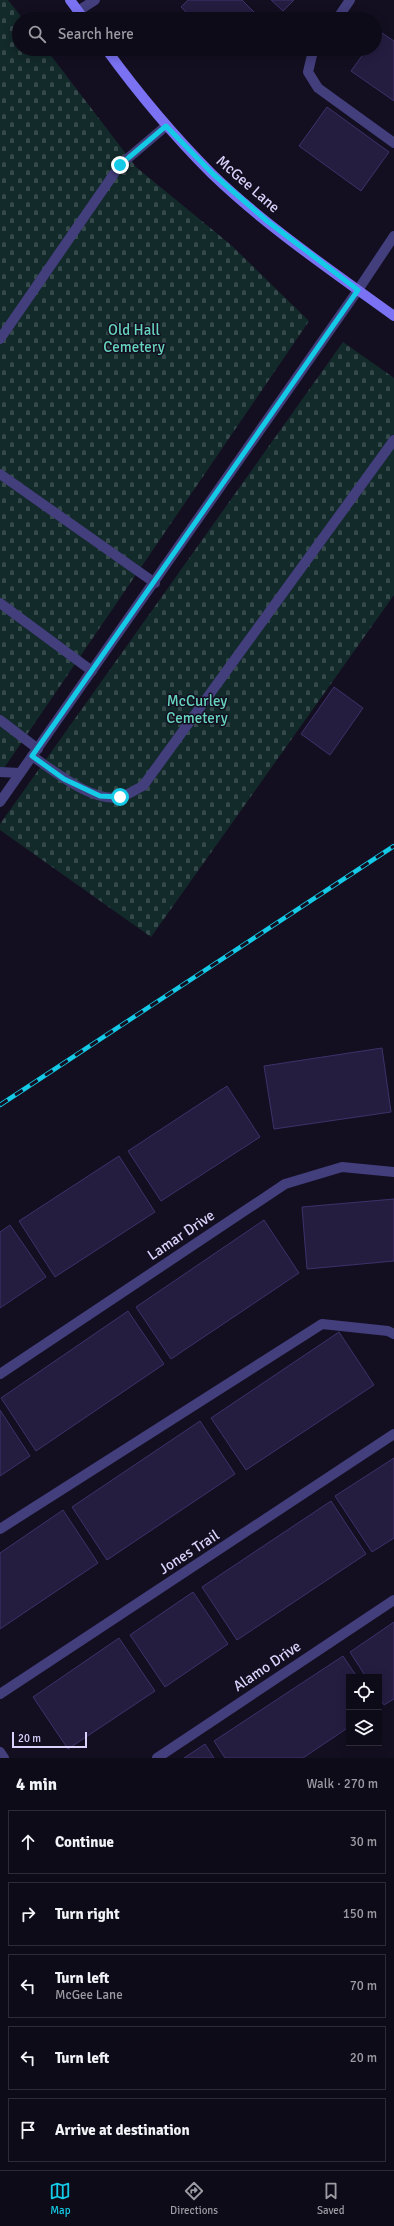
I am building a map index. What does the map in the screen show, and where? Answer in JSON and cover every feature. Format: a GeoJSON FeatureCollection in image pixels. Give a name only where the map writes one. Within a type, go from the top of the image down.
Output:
{"type":"FeatureCollection","features":[{"type":"Feature","properties":{"kind":"street"},"geometry":{"type":"LineString","coordinates":[[70,0],[79,12]]}},
{"type":"Feature","properties":{"kind":"street"},"geometry":{"type":"LineString","coordinates":[[84,12],[94,0]]}},
{"type":"Feature","properties":{"kind":"street"},"geometry":{"type":"LineString","coordinates":[[342,12],[350,0]]}},
{"type":"Feature","properties":{"kind":"street","name":"McGee Lane"},"geometry":{"type":"LineString","coordinates":[[111,56],[166,126],[213,174],[267,221],[394,316]]}},
{"type":"Feature","properties":{"kind":"street"},"geometry":{"type":"LineString","coordinates":[[312,56],[308,72],[318,88],[394,143]]}},
{"type":"Feature","properties":{"kind":"street"},"geometry":{"type":"LineString","coordinates":[[0,339],[120,165],[166,126]]}},
{"type":"Feature","properties":{"kind":"street"},"geometry":{"type":"LineString","coordinates":[[0,802],[155,583],[394,236]]}},
{"type":"Feature","properties":{"kind":"street"},"geometry":{"type":"LineString","coordinates":[[0,720],[64,779],[100,796],[120,797],[143,786],[163,761],[394,440]]}},
{"type":"Feature","properties":{"kind":"street"},"geometry":{"type":"LineString","coordinates":[[0,474],[155,583]]}},
{"type":"Feature","properties":{"kind":"street"},"geometry":{"type":"LineString","coordinates":[[0,603],[92,671]]}},
{"type":"Feature","properties":{"kind":"street"},"geometry":{"type":"LineString","coordinates":[[0,772],[20,773]]}},
{"type":"Feature","properties":{"kind":"street","name":"Lamar Drive"},"geometry":{"type":"LineString","coordinates":[[0,1374],[285,1184],[342,1167],[394,1172]]}},
{"type":"Feature","properties":{"kind":"street"},"geometry":{"type":"LineString","coordinates":[[0,1529],[322,1324],[394,1334]]}},
{"type":"Feature","properties":{"kind":"street","name":"Jones Trail"},"geometry":{"type":"LineString","coordinates":[[0,1694],[394,1434]]}},
{"type":"Feature","properties":{"kind":"street","name":"Alamo Drive"},"geometry":{"type":"LineString","coordinates":[[156,1758],[394,1600]]}},
{"type":"Feature","properties":{"kind":"street"},"geometry":{"type":"LineString","coordinates":[[0,1752],[4,1758]]}},
{"type":"Feature","properties":{"kind":"green space","name":"Old Hall Cemetery"},"geometry":{"type":"Polygon","coordinates":[[[0,0],[8,0],[17,12],[12,12],[12,56],[51,56],[136,167],[231,245],[309,321],[0,774],[0,0]]]}},
{"type":"Feature","properties":{"kind":"green space","name":"McCurley Cemetery"},"geometry":{"type":"Polygon","coordinates":[[[343,342],[394,378],[394,595],[151,937],[0,830],[0,824],[343,342]]]}},
{"type":"Feature","properties":{"kind":"building"},"geometry":{"type":"Polygon","coordinates":[[[188,0],[242,0],[254,12],[186,12],[181,7],[188,0]]]}},
{"type":"Feature","properties":{"kind":"building"},"geometry":{"type":"Polygon","coordinates":[[[271,0],[294,0],[283,11],[271,0]]]}},
{"type":"Feature","properties":{"kind":"building"},"geometry":{"type":"Polygon","coordinates":[[[382,33],[394,41],[394,101],[351,71],[362,56],[382,56],[382,33]]]}},
{"type":"Feature","properties":{"kind":"building"},"geometry":{"type":"Polygon","coordinates":[[[327,107],[389,152],[361,191],[299,146],[327,107]]]}},
{"type":"Feature","properties":{"kind":"building"},"geometry":{"type":"Polygon","coordinates":[[[334,687],[363,708],[330,755],[301,734],[334,687]]]}},
{"type":"Feature","properties":{"kind":"building"},"geometry":{"type":"Polygon","coordinates":[[[382,1048],[391,1112],[274,1129],[264,1066],[382,1048]]]}},
{"type":"Feature","properties":{"kind":"building"},"geometry":{"type":"Polygon","coordinates":[[[227,1086],[260,1137],[161,1201],[128,1151],[227,1086]]]}},
{"type":"Feature","properties":{"kind":"building"},"geometry":{"type":"Polygon","coordinates":[[[119,1156],[155,1212],[55,1277],[19,1221],[119,1156]]]}},
{"type":"Feature","properties":{"kind":"building"},"geometry":{"type":"Polygon","coordinates":[[[394,1199],[394,1261],[307,1269],[302,1207],[394,1199]]]}},
{"type":"Feature","properties":{"kind":"building"},"geometry":{"type":"Polygon","coordinates":[[[264,1220],[299,1273],[171,1359],[136,1307],[264,1220]]]}},
{"type":"Feature","properties":{"kind":"building"},"geometry":{"type":"Polygon","coordinates":[[[10,1225],[46,1277],[0,1308],[0,1232],[10,1225]]]}},
{"type":"Feature","properties":{"kind":"building"},"geometry":{"type":"Polygon","coordinates":[[[128,1311],[164,1364],[36,1451],[1,1398],[128,1311]]]}},
{"type":"Feature","properties":{"kind":"building"},"geometry":{"type":"Polygon","coordinates":[[[339,1332],[374,1385],[246,1470],[211,1418],[339,1332]]]}},
{"type":"Feature","properties":{"kind":"building"},"geometry":{"type":"Polygon","coordinates":[[[0,1410],[30,1456],[0,1476],[0,1410]]]}},
{"type":"Feature","properties":{"kind":"building"},"geometry":{"type":"Polygon","coordinates":[[[200,1421],[235,1474],[107,1560],[72,1507],[200,1421]]]}},
{"type":"Feature","properties":{"kind":"building"},"geometry":{"type":"Polygon","coordinates":[[[394,1458],[394,1538],[372,1552],[335,1496],[394,1458]]]}},
{"type":"Feature","properties":{"kind":"building"},"geometry":{"type":"Polygon","coordinates":[[[331,1501],[366,1554],[237,1640],[202,1587],[331,1501]]]}},
{"type":"Feature","properties":{"kind":"building"},"geometry":{"type":"Polygon","coordinates":[[[63,1510],[98,1563],[0,1629],[0,1553],[63,1510]]]}},
{"type":"Feature","properties":{"kind":"building"},"geometry":{"type":"Polygon","coordinates":[[[193,1592],[228,1644],[165,1687],[130,1635],[193,1592]]]}},
{"type":"Feature","properties":{"kind":"building"},"geometry":{"type":"Polygon","coordinates":[[[394,1622],[394,1699],[384,1705],[382,1702],[382,1674],[364,1674],[350,1652],[394,1622]]]}},
{"type":"Feature","properties":{"kind":"building"},"geometry":{"type":"Polygon","coordinates":[[[119,1638],[155,1691],[68,1749],[33,1697],[119,1638]]]}},
{"type":"Feature","properties":{"kind":"building"},"geometry":{"type":"Polygon","coordinates":[[[343,1656],[355,1674],[346,1674],[346,1729],[303,1758],[225,1758],[214,1741],[343,1656]]]}},
{"type":"Feature","properties":{"kind":"building"},"geometry":{"type":"Polygon","coordinates":[[[205,1744],[214,1758],[184,1758],[205,1744]]]}},
{"type":"Feature","properties":{"kind":"railway"},"geometry":{"type":"LineString","coordinates":[[0,1105],[394,846]]}},
{"type":"Feature","properties":{"kind":"route"},"geometry":{"type":"LineString","coordinates":[[120,165],[166,126],[213,174],[267,221],[358,290],[155,583],[32,756],[64,779],[100,796],[120,797]]}}]}
